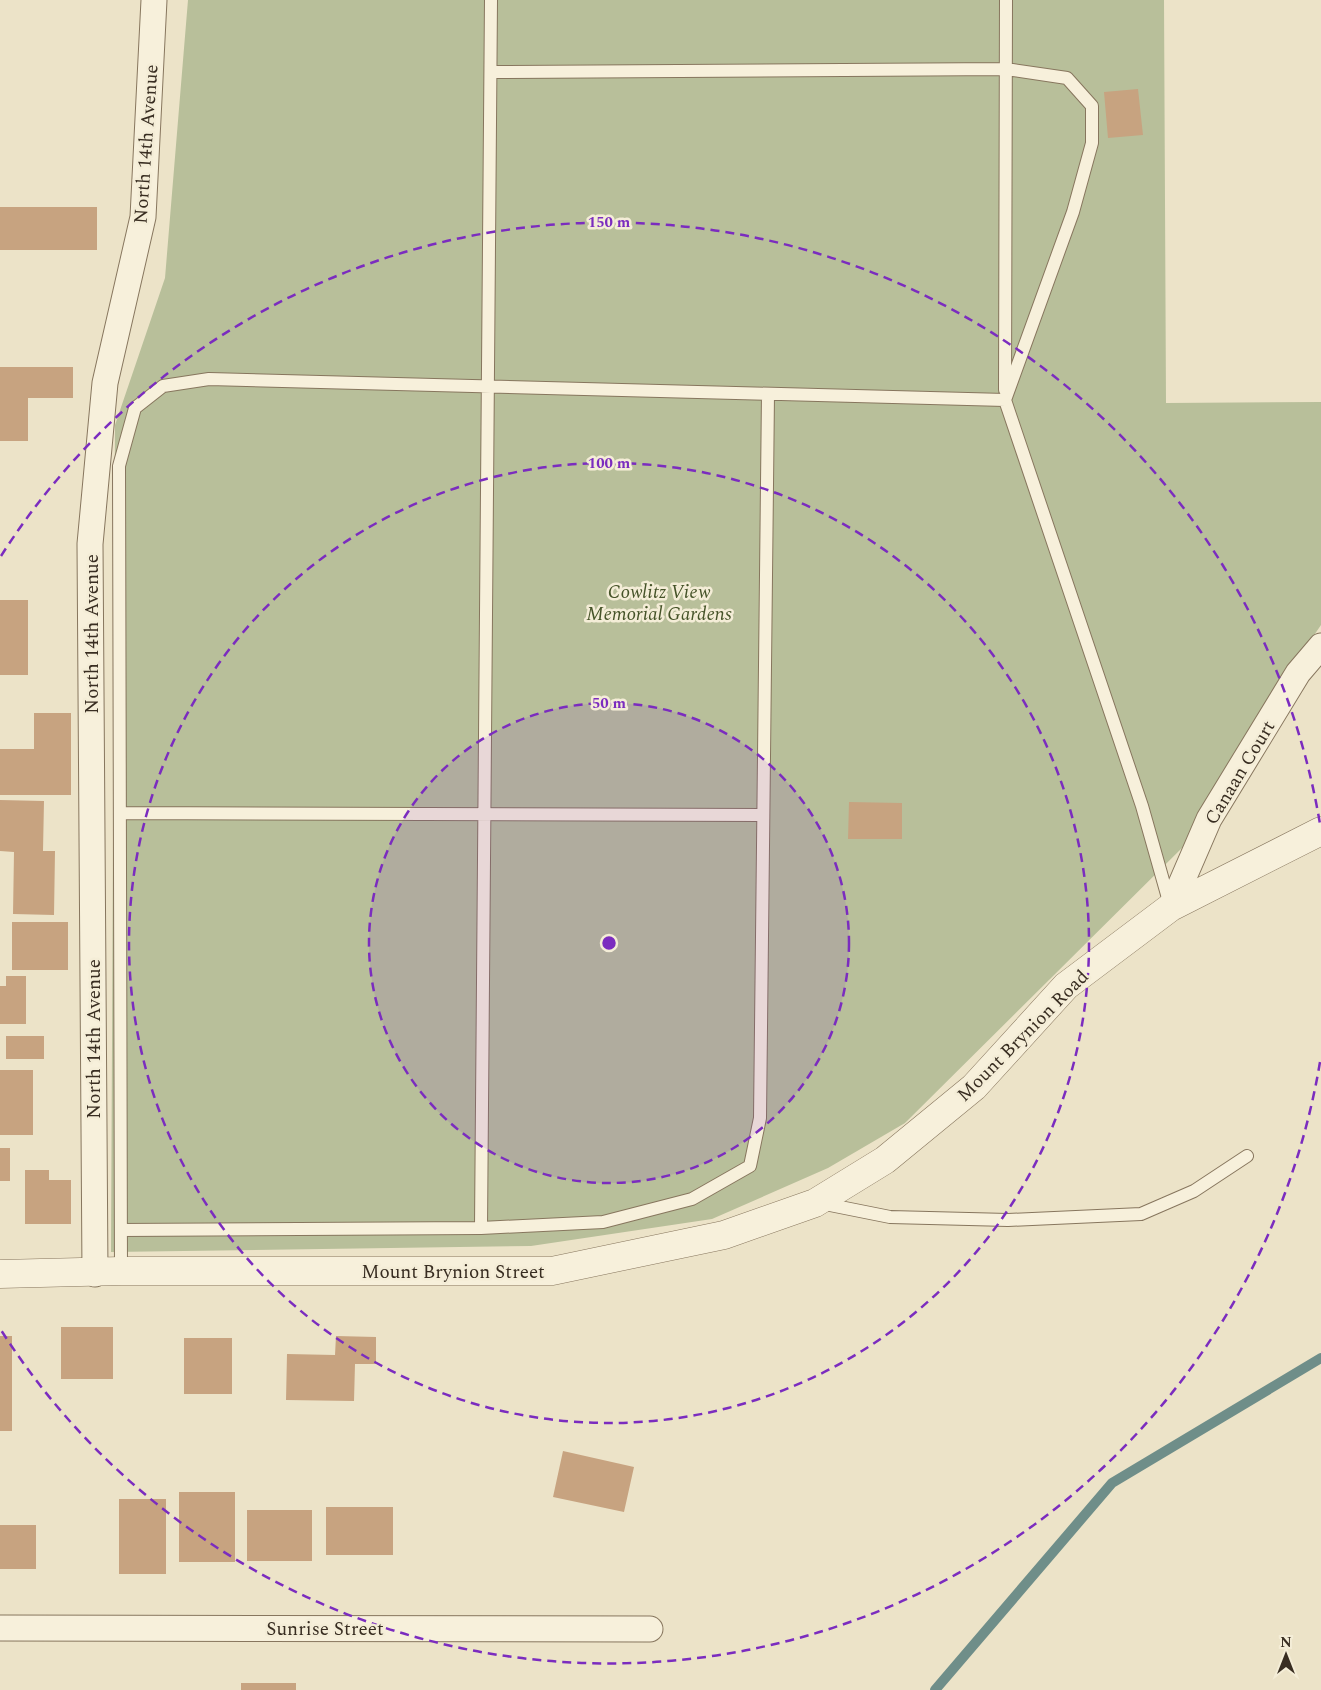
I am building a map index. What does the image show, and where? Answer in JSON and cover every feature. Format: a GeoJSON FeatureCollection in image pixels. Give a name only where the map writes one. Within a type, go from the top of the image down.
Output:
{"type":"FeatureCollection","features":[{"type":"Feature","properties":{"kind":"street","name":"North 14th Avenue"},"geometry":{"type":"LineString","coordinates":[[108,1272],[90,544],[106,383],[143,217],[154,0]]}},
{"type":"Feature","properties":{"kind":"street","name":"Canaan Court"},"geometry":{"type":"LineString","coordinates":[[1171,907],[1209,819],[1298,673],[1321,646]]}},
{"type":"Feature","properties":{"kind":"street","name":"Mount Brynion Road"},"geometry":{"type":"LineString","coordinates":[[885,1160],[974,1087],[1066,986],[1171,907],[1321,831]]}},
{"type":"Feature","properties":{"kind":"street","name":"Mount Brynion Street"},"geometry":{"type":"LineString","coordinates":[[0,1274],[552,1271],[724,1235],[815,1202],[885,1160]]}},
{"type":"Feature","properties":{"kind":"street","name":"Sunrise Street"},"geometry":{"type":"LineString","coordinates":[[0,1628],[650,1629]]}},
{"type":"Feature","properties":{"kind":"lane"},"geometry":{"type":"LineString","coordinates":[[481,1228],[491,0]]}},
{"type":"Feature","properties":{"kind":"lane"},"geometry":{"type":"LineString","coordinates":[[1006,0],[1005,400],[1142,806],[1171,907]]}},
{"type":"Feature","properties":{"kind":"lane"},"geometry":{"type":"LineString","coordinates":[[491,72],[1006,69],[1067,78],[1092,106],[1092,143],[1073,212],[1005,400]]}},
{"type":"Feature","properties":{"kind":"lane"},"geometry":{"type":"LineString","coordinates":[[108,1272],[121,1230],[119,466],[135,408],[163,386],[209,379],[1005,400]]}},
{"type":"Feature","properties":{"kind":"lane"},"geometry":{"type":"LineString","coordinates":[[121,1230],[481,1228],[603,1222],[692,1199],[750,1166],[760,1118],[768,394]]}},
{"type":"Feature","properties":{"kind":"lane"},"geometry":{"type":"LineString","coordinates":[[120,813],[764,815]]}},
{"type":"Feature","properties":{"kind":"lane"},"geometry":{"type":"LineString","coordinates":[[815,1202],[890,1217],[1008,1220],[1141,1214],[1194,1191],[1247,1156]]}},
{"type":"Feature","properties":{"kind":"green space","name":"Cowlitz View Memorial Gardens"},"geometry":{"type":"Polygon","coordinates":[[[188,0],[1164,0],[1166,403],[1321,402],[1321,625],[1276,691],[1184,846],[905,1123],[828,1168],[712,1219],[531,1246],[111,1252],[115,425],[165,278],[188,0]]]}},
{"type":"Feature","properties":{"kind":"building"},"geometry":{"type":"Polygon","coordinates":[[[1138,89],[1143,135],[1108,138],[1104,92],[1138,89]]]}},
{"type":"Feature","properties":{"kind":"building"},"geometry":{"type":"Polygon","coordinates":[[[0,207],[97,207],[97,250],[0,250],[0,207]]]}},
{"type":"Feature","properties":{"kind":"building"},"geometry":{"type":"Polygon","coordinates":[[[0,367],[73,367],[73,398],[28,398],[28,441],[0,441],[0,367]]]}},
{"type":"Feature","properties":{"kind":"building"},"geometry":{"type":"Polygon","coordinates":[[[0,600],[28,600],[28,675],[0,675],[0,600]]]}},
{"type":"Feature","properties":{"kind":"building"},"geometry":{"type":"Polygon","coordinates":[[[34,713],[71,713],[71,795],[0,795],[0,749],[34,749],[34,713]]]}},
{"type":"Feature","properties":{"kind":"building"},"geometry":{"type":"Polygon","coordinates":[[[0,800],[44,801],[43,851],[55,851],[54,915],[13,914],[14,852],[0,851],[0,800]]]}},
{"type":"Feature","properties":{"kind":"building"},"geometry":{"type":"Polygon","coordinates":[[[849,802],[902,803],[902,839],[848,839],[849,802]]]}},
{"type":"Feature","properties":{"kind":"building"},"geometry":{"type":"Polygon","coordinates":[[[12,922],[68,922],[68,970],[12,970],[12,922]]]}},
{"type":"Feature","properties":{"kind":"building"},"geometry":{"type":"Polygon","coordinates":[[[6,976],[26,976],[26,1024],[0,1024],[0,986],[6,986],[6,976]]]}},
{"type":"Feature","properties":{"kind":"building"},"geometry":{"type":"Polygon","coordinates":[[[6,1036],[44,1036],[44,1059],[6,1059],[6,1036]]]}},
{"type":"Feature","properties":{"kind":"building"},"geometry":{"type":"Polygon","coordinates":[[[0,1070],[33,1070],[33,1135],[0,1135],[0,1070]]]}},
{"type":"Feature","properties":{"kind":"building"},"geometry":{"type":"Polygon","coordinates":[[[0,1148],[10,1148],[10,1181],[0,1181],[0,1148]]]}},
{"type":"Feature","properties":{"kind":"building"},"geometry":{"type":"Polygon","coordinates":[[[25,1170],[49,1170],[49,1180],[71,1180],[71,1224],[25,1224],[25,1170]]]}},
{"type":"Feature","properties":{"kind":"building"},"geometry":{"type":"Polygon","coordinates":[[[61,1327],[113,1327],[113,1379],[61,1379],[61,1327]]]}},
{"type":"Feature","properties":{"kind":"building"},"geometry":{"type":"Polygon","coordinates":[[[0,1336],[12,1336],[12,1431],[0,1431],[0,1336]]]}},
{"type":"Feature","properties":{"kind":"building"},"geometry":{"type":"Polygon","coordinates":[[[336,1336],[376,1337],[376,1364],[355,1364],[354,1401],[286,1400],[287,1354],[335,1355],[336,1336]]]}},
{"type":"Feature","properties":{"kind":"building"},"geometry":{"type":"Polygon","coordinates":[[[184,1338],[232,1338],[232,1394],[184,1394],[184,1338]]]}},
{"type":"Feature","properties":{"kind":"building"},"geometry":{"type":"Polygon","coordinates":[[[563,1451],[634,1467],[624,1512],[553,1497],[563,1451]]]}},
{"type":"Feature","properties":{"kind":"building"},"geometry":{"type":"Polygon","coordinates":[[[179,1492],[235,1492],[235,1562],[179,1562],[179,1492]]]}},
{"type":"Feature","properties":{"kind":"building"},"geometry":{"type":"Polygon","coordinates":[[[119,1499],[166,1499],[166,1574],[119,1574],[119,1499]]]}},
{"type":"Feature","properties":{"kind":"building"},"geometry":{"type":"Polygon","coordinates":[[[326,1507],[393,1507],[393,1555],[326,1555],[326,1507]]]}},
{"type":"Feature","properties":{"kind":"building"},"geometry":{"type":"Polygon","coordinates":[[[247,1510],[312,1510],[312,1561],[247,1561],[247,1510]]]}},
{"type":"Feature","properties":{"kind":"building"},"geometry":{"type":"Polygon","coordinates":[[[0,1525],[36,1525],[36,1569],[0,1569],[0,1525]]]}},
{"type":"Feature","properties":{"kind":"building"},"geometry":{"type":"Polygon","coordinates":[[[241,1683],[296,1683],[296,1690],[241,1690],[241,1683]]]}},
{"type":"Feature","properties":{"kind":"waterway"},"geometry":{"type":"LineString","coordinates":[[935,1690],[1112,1483],[1321,1358]]}}]}
